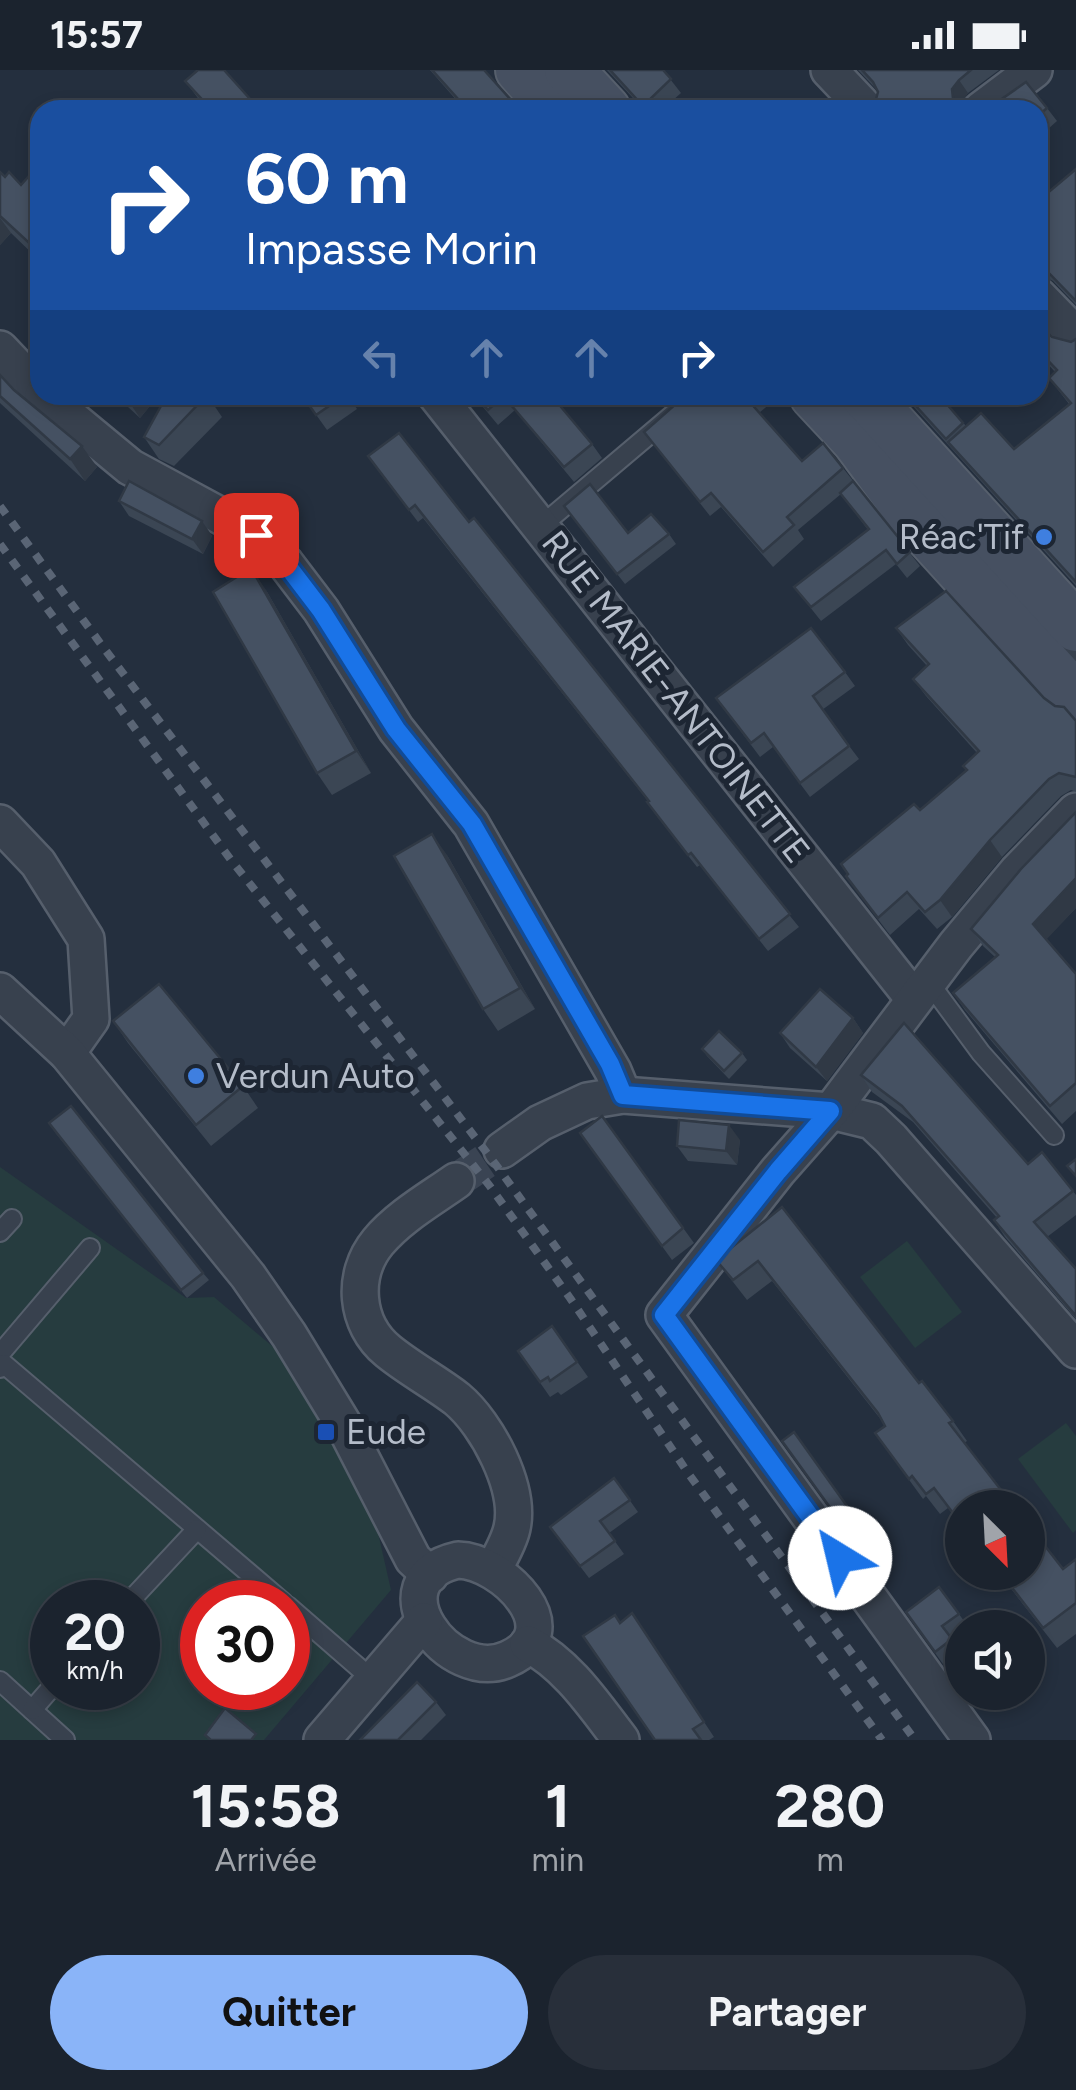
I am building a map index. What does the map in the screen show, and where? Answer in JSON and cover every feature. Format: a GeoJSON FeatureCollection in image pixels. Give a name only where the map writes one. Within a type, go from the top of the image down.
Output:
{"type":"FeatureCollection","features":[{"type":"Feature","properties":{"kind":"main road"},"geometry":{"type":"LineString","coordinates":[[520,70],[547,100]]}},
{"type":"Feature","properties":{"kind":"main road"},"geometry":{"type":"LineString","coordinates":[[569,70],[597,100]]}},
{"type":"Feature","properties":{"kind":"main road"},"geometry":{"type":"LineString","coordinates":[[823,405],[856,440],[940,549],[1076,697]]}},
{"type":"Feature","properties":{"kind":"main road"},"geometry":{"type":"LineString","coordinates":[[874,405],[1076,626]]}},
{"type":"Feature","properties":{"kind":"street"},"geometry":{"type":"LineString","coordinates":[[829,70],[858,100]]}},
{"type":"Feature","properties":{"kind":"street"},"geometry":{"type":"LineString","coordinates":[[994,100],[1034,70]]}},
{"type":"Feature","properties":{"kind":"street"},"geometry":{"type":"LineString","coordinates":[[1048,306],[1076,335]]}},
{"type":"Feature","properties":{"kind":"street"},"geometry":{"type":"LineString","coordinates":[[0,349],[30,380]]}},
{"type":"Feature","properties":{"kind":"street"},"geometry":{"type":"LineString","coordinates":[[56,405],[130,468],[256,535],[286,564],[321,610],[396,729],[472,824],[610,1064],[623,1095]]}},
{"type":"Feature","properties":{"kind":"street","name":"RUE MARIE-ANTOINETTE"},"geometry":{"type":"LineString","coordinates":[[444,405],[921,990]]}},
{"type":"Feature","properties":{"kind":"street"},"geometry":{"type":"LineString","coordinates":[[972,1740],[664,1315],[1017,872],[1076,812]]}},
{"type":"Feature","properties":{"kind":"street"},"geometry":{"type":"LineString","coordinates":[[0,823],[38,862],[86,939],[91,1019],[67,1053]]}},
{"type":"Feature","properties":{"kind":"street"},"geometry":{"type":"LineString","coordinates":[[0,991],[67,1053],[228,1250],[290,1335],[345,1426],[413,1559],[430,1576]]}},
{"type":"Feature","properties":{"kind":"street"},"geometry":{"type":"LineString","coordinates":[[502,1150],[540,1123],[587,1101],[623,1095],[830,1111],[872,1121],[1076,1350]]}},
{"type":"Feature","properties":{"kind":"street"},"geometry":{"type":"LineString","coordinates":[[456,1181],[407,1214],[378,1242],[359,1280],[370,1331],[386,1350],[460,1401],[494,1446],[508,1480],[513,1526],[494,1570]]}},
{"type":"Feature","properties":{"kind":"street"},"geometry":{"type":"LineString","coordinates":[[458,1560],[473,1560],[494,1570],[522,1595],[532,1611],[534,1625],[528,1644],[507,1660],[487,1662],[461,1657],[439,1643],[424,1621],[419,1601],[422,1582],[441,1564],[458,1560]]}},
{"type":"Feature","properties":{"kind":"street"},"geometry":{"type":"LineString","coordinates":[[322,1740],[424,1621]]}},
{"type":"Feature","properties":{"kind":"street"},"geometry":{"type":"LineString","coordinates":[[528,1644],[542,1651],[578,1684],[621,1740]]}},
{"type":"Feature","properties":{"kind":"lane"},"geometry":{"type":"LineString","coordinates":[[546,70],[573,100]]}},
{"type":"Feature","properties":{"kind":"lane"},"geometry":{"type":"LineString","coordinates":[[541,526],[684,405]]}},
{"type":"Feature","properties":{"kind":"lane"},"geometry":{"type":"LineString","coordinates":[[849,405],[1042,617],[1076,660]]}},
{"type":"Feature","properties":{"kind":"lane"},"geometry":{"type":"LineString","coordinates":[[921,990],[1054,1135]]}},
{"type":"Feature","properties":{"kind":"lane"},"geometry":{"type":"LineString","coordinates":[[90,1248],[1,1362],[257,1580]]}},
{"type":"Feature","properties":{"kind":"lane"},"geometry":{"type":"LineString","coordinates":[[149,1580],[197,1529]]}},
{"type":"Feature","properties":{"kind":"lane"},"geometry":{"type":"LineString","coordinates":[[310,1626],[373,1680]]}},
{"type":"Feature","properties":{"kind":"lane"},"geometry":{"type":"LineString","coordinates":[[0,1681],[30,1708]]}},
{"type":"Feature","properties":{"kind":"lane"},"geometry":{"type":"LineString","coordinates":[[32,1710],[66,1740]]}},
{"type":"Feature","properties":{"kind":"green space"},"geometry":{"type":"Polygon","coordinates":[[[0,1167],[186,1298],[214,1297],[284,1356],[347,1461],[376,1524],[391,1590],[310,1686],[310,1580],[180,1580],[180,1710],[289,1710],[264,1740],[0,1740],[0,1167]]]}},
{"type":"Feature","properties":{"kind":"green space"},"geometry":{"type":"Polygon","coordinates":[[[907,1241],[962,1312],[915,1348],[860,1277],[907,1241]]]}},
{"type":"Feature","properties":{"kind":"green space"},"geometry":{"type":"Polygon","coordinates":[[[1066,1423],[1076,1436],[1073,1533],[1045,1490],[1018,1459],[1066,1423]]]}},
{"type":"Feature","properties":{"kind":"building"},"geometry":{"type":"Polygon","coordinates":[[[198,70],[224,70],[251,100],[203,100],[185,81],[198,70]]]}},
{"type":"Feature","properties":{"kind":"building"},"geometry":{"type":"Polygon","coordinates":[[[432,70],[484,70],[511,100],[459,100],[432,70]]]}},
{"type":"Feature","properties":{"kind":"building"},"geometry":{"type":"Polygon","coordinates":[[[610,70],[663,70],[671,79],[649,100],[638,100],[610,70]]]}},
{"type":"Feature","properties":{"kind":"building"},"geometry":{"type":"Polygon","coordinates":[[[862,70],[971,70],[952,89],[953,100],[876,100],[878,92],[862,70]]]}},
{"type":"Feature","properties":{"kind":"building"},"geometry":{"type":"Polygon","coordinates":[[[1026,82],[1041,100],[1000,100],[1026,82]]]}},
{"type":"Feature","properties":{"kind":"building"},"geometry":{"type":"Polygon","coordinates":[[[1076,169],[1076,301],[1048,272],[1048,193],[1076,169]]]}},
{"type":"Feature","properties":{"kind":"building"},"geometry":{"type":"Polygon","coordinates":[[[0,172],[5,177],[9,172],[21,185],[30,175],[30,244],[0,216],[0,172]]]}},
{"type":"Feature","properties":{"kind":"building"},"geometry":{"type":"Polygon","coordinates":[[[1048,333],[1071,342],[1076,339],[1076,582],[948,442],[981,413],[1014,449],[1071,403],[1049,378],[1057,370],[1048,361],[1048,333]]]}},
{"type":"Feature","properties":{"kind":"building"},"geometry":{"type":"Polygon","coordinates":[[[0,375],[30,405],[82,446],[70,459],[0,396],[0,375]]]}},
{"type":"Feature","properties":{"kind":"building"},"geometry":{"type":"Polygon","coordinates":[[[162,405],[197,405],[159,445],[144,437],[162,405]]]}},
{"type":"Feature","properties":{"kind":"building"},"geometry":{"type":"Polygon","coordinates":[[[309,405],[330,405],[316,415],[309,405]]]}},
{"type":"Feature","properties":{"kind":"building"},"geometry":{"type":"Polygon","coordinates":[[[511,405],[559,405],[592,444],[564,467],[511,405]]]}},
{"type":"Feature","properties":{"kind":"building"},"geometry":{"type":"Polygon","coordinates":[[[675,405],[752,405],[802,461],[823,443],[843,468],[787,517],[794,525],[763,552],[711,493],[700,502],[644,432],[675,405]]]}},
{"type":"Feature","properties":{"kind":"building"},"geometry":{"type":"Polygon","coordinates":[[[915,405],[948,405],[963,423],[946,439],[915,405]]]}},
{"type":"Feature","properties":{"kind":"building"},"geometry":{"type":"Polygon","coordinates":[[[399,433],[469,522],[474,518],[790,914],[759,939],[691,853],[688,855],[415,505],[409,510],[368,456],[399,433]]]}},
{"type":"Feature","properties":{"kind":"building"},"geometry":{"type":"Polygon","coordinates":[[[129,481],[202,521],[192,539],[119,501],[129,481]]]}},
{"type":"Feature","properties":{"kind":"building"},"geometry":{"type":"Polygon","coordinates":[[[853,481],[910,552],[897,564],[886,550],[811,607],[794,587],[869,529],[840,493],[853,481]]]}},
{"type":"Feature","properties":{"kind":"building"},"geometry":{"type":"Polygon","coordinates":[[[590,484],[628,533],[651,514],[669,534],[617,574],[564,506],[590,484]]]}},
{"type":"Feature","properties":{"kind":"building"},"geometry":{"type":"Polygon","coordinates":[[[251,568],[356,751],[317,773],[213,592],[251,568]]]}},
{"type":"Feature","properties":{"kind":"building"},"geometry":{"type":"Polygon","coordinates":[[[946,591],[1044,698],[1064,707],[1076,721],[1076,777],[1059,773],[1049,779],[925,912],[907,892],[878,918],[841,864],[914,804],[920,810],[967,770],[963,766],[979,751],[913,679],[929,664],[896,628],[946,591]]]}},
{"type":"Feature","properties":{"kind":"building"},"geometry":{"type":"Polygon","coordinates":[[[811,628],[845,672],[813,696],[849,746],[800,783],[764,733],[751,743],[716,698],[811,628]]]}},
{"type":"Feature","properties":{"kind":"building"},"geometry":{"type":"Polygon","coordinates":[[[1076,812],[1076,878],[1033,924],[1076,974],[1076,1083],[1050,1106],[953,993],[998,955],[971,929],[1076,812]]]}},
{"type":"Feature","properties":{"kind":"building"},"geometry":{"type":"Polygon","coordinates":[[[432,834],[520,988],[483,1009],[394,856],[432,834]]]}},
{"type":"Feature","properties":{"kind":"building"},"geometry":{"type":"Polygon","coordinates":[[[159,984],[243,1086],[196,1125],[113,1021],[159,984]]]}},
{"type":"Feature","properties":{"kind":"building"},"geometry":{"type":"Polygon","coordinates":[[[820,989],[853,1018],[816,1067],[780,1033],[820,989]]]}},
{"type":"Feature","properties":{"kind":"building"},"geometry":{"type":"Polygon","coordinates":[[[904,1023],[1028,1164],[1042,1152],[1073,1191],[1034,1222],[1076,1269],[1076,1316],[994,1220],[999,1216],[902,1106],[861,1075],[904,1023]]]}},
{"type":"Feature","properties":{"kind":"building"},"geometry":{"type":"Polygon","coordinates":[[[719,1031],[742,1053],[724,1071],[702,1049],[719,1031]]]}},
{"type":"Feature","properties":{"kind":"building"},"geometry":{"type":"Polygon","coordinates":[[[71,1106],[203,1273],[181,1290],[49,1123],[71,1106]]]}},
{"type":"Feature","properties":{"kind":"building"},"geometry":{"type":"Polygon","coordinates":[[[602,1116],[683,1228],[662,1246],[580,1133],[602,1116]]]}},
{"type":"Feature","properties":{"kind":"building"},"geometry":{"type":"Polygon","coordinates":[[[679,1120],[729,1125],[726,1151],[677,1146],[679,1120]]]}},
{"type":"Feature","properties":{"kind":"building"},"geometry":{"type":"Polygon","coordinates":[[[1076,1159],[1076,1176],[1067,1166],[1076,1159]]]}},
{"type":"Feature","properties":{"kind":"building"},"geometry":{"type":"Polygon","coordinates":[[[782,1207],[953,1421],[949,1423],[1001,1490],[945,1490],[945,1503],[934,1488],[926,1494],[912,1476],[909,1479],[875,1433],[885,1426],[878,1413],[758,1261],[733,1280],[716,1260],[782,1207]]]}},
{"type":"Feature","properties":{"kind":"building"},"geometry":{"type":"Polygon","coordinates":[[[552,1326],[577,1362],[550,1381],[548,1377],[540,1382],[518,1351],[552,1326]]]}},
{"type":"Feature","properties":{"kind":"building"},"geometry":{"type":"Polygon","coordinates":[[[794,1432],[854,1516],[842,1524],[782,1441],[794,1432]]]}},
{"type":"Feature","properties":{"kind":"building"},"geometry":{"type":"Polygon","coordinates":[[[614,1478],[630,1500],[600,1521],[615,1541],[580,1566],[550,1527],[614,1478]]]}},
{"type":"Feature","properties":{"kind":"building"},"geometry":{"type":"Polygon","coordinates":[[[1045,1546],[1063,1569],[1076,1559],[1076,1603],[1045,1626],[1045,1610],[1029,1610],[1014,1590],[1045,1590],[1045,1546]]]}},
{"type":"Feature","properties":{"kind":"building"},"geometry":{"type":"Polygon","coordinates":[[[939,1587],[956,1610],[945,1610],[945,1644],[935,1652],[906,1612],[939,1587]]]}},
{"type":"Feature","properties":{"kind":"building"},"geometry":{"type":"Polygon","coordinates":[[[632,1613],[704,1722],[693,1729],[701,1740],[655,1740],[583,1636],[615,1615],[620,1623],[632,1613]]]}},
{"type":"Feature","properties":{"kind":"building"},"geometry":{"type":"Polygon","coordinates":[[[417,1682],[436,1702],[398,1740],[360,1740],[417,1682]]]}},
{"type":"Feature","properties":{"kind":"building"},"geometry":{"type":"Polygon","coordinates":[[[224,1710],[256,1734],[251,1740],[211,1740],[205,1735],[224,1710]]]}},
{"type":"Feature","properties":{"kind":"tunnel"},"geometry":{"type":"LineString","coordinates":[[456,1181],[502,1150]]}},
{"type":"Feature","properties":{"kind":"railway"},"geometry":{"type":"LineString","coordinates":[[0,506],[496,1165],[915,1740]]}},
{"type":"Feature","properties":{"kind":"railway"},"geometry":{"type":"LineString","coordinates":[[0,544],[231,860],[489,1185],[688,1473],[882,1740]]}},
{"type":"Feature","properties":{"kind":"place","name":"Réac'Tif"},"geometry":{"type":"Point","coordinates":[1044,537]}},
{"type":"Feature","properties":{"kind":"place","name":"Verdun Auto"},"geometry":{"type":"Point","coordinates":[196,1076]}},
{"type":"Feature","properties":{"kind":"place","name":"Eude"},"geometry":{"type":"Point","coordinates":[326,1432]}},
{"type":"Feature","properties":{"kind":"route"},"geometry":{"type":"LineString","coordinates":[[256,535],[286,564],[321,610],[396,729],[472,824],[610,1064],[623,1095],[830,1111],[664,1315],[840,1558]]}}]}
